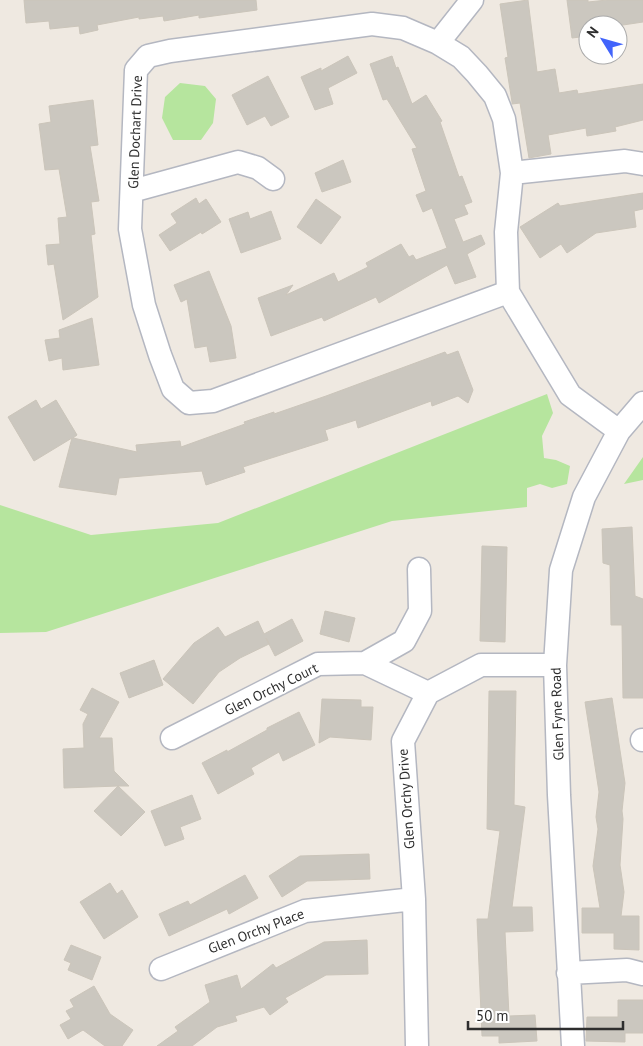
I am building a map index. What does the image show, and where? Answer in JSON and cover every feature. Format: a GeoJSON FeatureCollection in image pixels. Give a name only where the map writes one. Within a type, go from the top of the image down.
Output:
{"type":"FeatureCollection","features":[{"type":"Feature","properties":{"kind":"street"},"geometry":{"type":"LineString","coordinates":[[438,43],[472,0]]}},
{"type":"Feature","properties":{"kind":"street","name":"Glen Dochart Drive"},"geometry":{"type":"LineString","coordinates":[[508,292],[213,401],[189,403],[173,389],[160,355],[144,305],[130,229],[136,70],[148,56],[372,24],[403,28],[438,43],[461,57],[494,96],[504,119],[512,173],[506,232],[508,292],[570,395],[618,431]]}},
{"type":"Feature","properties":{"kind":"street"},"geometry":{"type":"LineString","coordinates":[[512,173],[625,161],[643,164]]}},
{"type":"Feature","properties":{"kind":"street"},"geometry":{"type":"LineString","coordinates":[[132,191],[238,162],[258,168],[273,180]]}},
{"type":"Feature","properties":{"kind":"street","name":"Glen Fyne Road"},"geometry":{"type":"LineString","coordinates":[[573,1046],[568,973],[555,665],[561,570],[584,497],[618,431],[643,403]]}},
{"type":"Feature","properties":{"kind":"street"},"geometry":{"type":"LineString","coordinates":[[365,663],[404,641],[420,611],[419,569]]}},
{"type":"Feature","properties":{"kind":"street","name":"Glen Orchy Court"},"geometry":{"type":"LineString","coordinates":[[172,738],[318,664],[365,663],[428,693]]}},
{"type":"Feature","properties":{"kind":"street"},"geometry":{"type":"LineString","coordinates":[[428,693],[481,665],[555,665]]}},
{"type":"Feature","properties":{"kind":"street","name":"Glen Orchy Drive"},"geometry":{"type":"LineString","coordinates":[[417,1046],[414,899],[402,741],[428,693]]}},
{"type":"Feature","properties":{"kind":"street","name":"Glen Orchy Place"},"geometry":{"type":"LineString","coordinates":[[161,969],[305,910],[414,899]]}},
{"type":"Feature","properties":{"kind":"street"},"geometry":{"type":"LineString","coordinates":[[568,973],[627,970],[643,974]]}},
{"type":"Feature","properties":{"kind":"green space"},"geometry":{"type":"Polygon","coordinates":[[[180,83],[205,86],[216,99],[213,123],[201,140],[173,140],[162,118],[165,97],[180,83]]]}},
{"type":"Feature","properties":{"kind":"green space"},"geometry":{"type":"Polygon","coordinates":[[[547,394],[553,413],[542,436],[544,458],[556,460],[570,466],[567,484],[552,488],[540,484],[527,488],[527,507],[392,521],[46,632],[0,633],[0,505],[91,535],[218,523],[547,394]]]}},
{"type":"Feature","properties":{"kind":"green space"},"geometry":{"type":"Polygon","coordinates":[[[643,457],[643,480],[624,484],[643,457]]]}},
{"type":"Feature","properties":{"kind":"building"},"geometry":{"type":"Polygon","coordinates":[[[24,0],[256,0],[257,10],[199,18],[199,15],[164,21],[163,16],[139,19],[139,17],[97,25],[98,30],[80,34],[79,26],[50,29],[49,21],[26,23],[24,0]]]}},
{"type":"Feature","properties":{"kind":"building"},"geometry":{"type":"Polygon","coordinates":[[[528,0],[537,72],[555,69],[559,93],[577,90],[578,94],[643,84],[643,120],[615,127],[616,131],[587,136],[586,128],[548,135],[551,154],[529,158],[520,103],[512,104],[505,58],[508,57],[500,4],[528,0]]]}},
{"type":"Feature","properties":{"kind":"building"},"geometry":{"type":"Polygon","coordinates":[[[567,0],[588,0],[588,2],[643,0],[643,22],[628,24],[628,15],[578,15],[578,37],[572,38],[567,0]]]}},
{"type":"Feature","properties":{"kind":"building"},"geometry":{"type":"Polygon","coordinates":[[[348,56],[357,73],[328,88],[333,104],[315,110],[301,77],[321,68],[321,71],[348,56]]]}},
{"type":"Feature","properties":{"kind":"building"},"geometry":{"type":"Polygon","coordinates":[[[392,56],[412,104],[426,95],[442,121],[440,122],[459,177],[462,176],[472,202],[464,205],[468,214],[454,219],[463,242],[481,235],[485,244],[467,254],[476,277],[455,284],[447,265],[379,303],[376,297],[324,321],[322,317],[271,336],[258,298],[293,285],[286,295],[334,273],[338,282],[368,267],[366,263],[401,244],[409,257],[413,255],[416,260],[447,248],[432,208],[423,212],[416,195],[426,191],[412,149],[417,148],[387,99],[383,100],[370,64],[392,56]]]}},
{"type":"Feature","properties":{"kind":"building"},"geometry":{"type":"Polygon","coordinates":[[[268,76],[289,117],[271,126],[265,116],[247,125],[232,95],[268,76]]]}},
{"type":"Feature","properties":{"kind":"building"},"geometry":{"type":"Polygon","coordinates":[[[93,100],[98,145],[90,146],[99,201],[91,202],[95,234],[91,235],[98,297],[63,320],[54,264],[48,265],[46,245],[60,244],[58,218],[67,217],[59,169],[45,170],[39,124],[51,122],[49,106],[93,100]]]}},
{"type":"Feature","properties":{"kind":"building"},"geometry":{"type":"Polygon","coordinates":[[[343,160],[351,182],[322,192],[315,173],[343,160]]]}},
{"type":"Feature","properties":{"kind":"building"},"geometry":{"type":"Polygon","coordinates":[[[643,193],[643,209],[634,211],[636,227],[596,233],[567,253],[561,244],[540,258],[520,227],[558,203],[560,206],[643,193]]]}},
{"type":"Feature","properties":{"kind":"building"},"geometry":{"type":"Polygon","coordinates":[[[196,198],[199,204],[206,199],[221,222],[170,251],[159,235],[177,223],[171,214],[196,198]]]}},
{"type":"Feature","properties":{"kind":"building"},"geometry":{"type":"Polygon","coordinates":[[[316,199],[341,217],[321,244],[297,227],[316,199]]]}},
{"type":"Feature","properties":{"kind":"building"},"geometry":{"type":"Polygon","coordinates":[[[271,211],[281,239],[241,253],[229,219],[248,212],[250,219],[271,211]]]}},
{"type":"Feature","properties":{"kind":"building"},"geometry":{"type":"Polygon","coordinates":[[[209,271],[231,326],[236,358],[210,362],[207,346],[195,348],[187,299],[181,302],[174,285],[209,271]]]}},
{"type":"Feature","properties":{"kind":"building"},"geometry":{"type":"Polygon","coordinates":[[[92,318],[99,365],[63,370],[62,358],[49,361],[45,340],[60,338],[59,330],[92,318]]]}},
{"type":"Feature","properties":{"kind":"building"},"geometry":{"type":"Polygon","coordinates":[[[458,351],[473,390],[468,403],[458,396],[432,406],[431,401],[358,428],[356,420],[325,430],[328,440],[243,467],[245,472],[206,485],[202,471],[119,478],[116,495],[59,487],[72,438],[34,461],[8,417],[36,400],[41,409],[56,400],[77,435],[73,438],[137,452],[136,445],[180,441],[181,447],[245,424],[244,422],[326,396],[445,352],[447,355],[458,351]]]}},
{"type":"Feature","properties":{"kind":"building"},"geometry":{"type":"Polygon","coordinates":[[[632,527],[635,596],[643,599],[643,698],[623,698],[622,625],[611,625],[610,565],[603,563],[602,529],[632,527]]]}},
{"type":"Feature","properties":{"kind":"building"},"geometry":{"type":"Polygon","coordinates":[[[482,546],[507,547],[505,642],[480,641],[482,546]]]}},
{"type":"Feature","properties":{"kind":"building"},"geometry":{"type":"Polygon","coordinates":[[[325,611],[355,618],[349,642],[320,634],[325,611]]]}},
{"type":"Feature","properties":{"kind":"building"},"geometry":{"type":"Polygon","coordinates":[[[292,619],[303,641],[275,656],[269,644],[240,658],[219,672],[193,704],[163,679],[194,643],[218,627],[225,637],[258,621],[264,634],[292,619]]]}},
{"type":"Feature","properties":{"kind":"building"},"geometry":{"type":"Polygon","coordinates":[[[154,660],[163,685],[129,698],[120,673],[154,660]]]}},
{"type":"Feature","properties":{"kind":"building"},"geometry":{"type":"Polygon","coordinates":[[[92,688],[119,702],[99,738],[112,738],[114,771],[129,786],[64,788],[63,749],[84,748],[83,724],[88,714],[80,710],[92,688]]]}},
{"type":"Feature","properties":{"kind":"building"},"geometry":{"type":"Polygon","coordinates":[[[489,691],[516,691],[514,805],[525,807],[512,907],[532,907],[533,931],[505,932],[509,1016],[535,1015],[537,1041],[499,1043],[499,1036],[482,1036],[477,919],[488,919],[500,831],[487,829],[489,691]]]}},
{"type":"Feature","properties":{"kind":"building"},"geometry":{"type":"Polygon","coordinates":[[[612,698],[625,783],[620,865],[624,892],[621,916],[639,916],[639,950],[614,949],[614,933],[582,933],[582,908],[600,908],[593,866],[598,829],[596,817],[599,792],[585,702],[612,698]]]}},
{"type":"Feature","properties":{"kind":"building"},"geometry":{"type":"Polygon","coordinates":[[[322,699],[361,700],[361,707],[373,707],[371,740],[330,737],[319,743],[322,699]]]}},
{"type":"Feature","properties":{"kind":"building"},"geometry":{"type":"Polygon","coordinates":[[[299,712],[315,745],[283,761],[279,752],[251,768],[254,774],[218,794],[202,763],[227,750],[227,752],[267,730],[267,728],[299,712]]]}},
{"type":"Feature","properties":{"kind":"building"},"geometry":{"type":"Polygon","coordinates":[[[118,786],[145,812],[121,836],[94,811],[118,786]]]}},
{"type":"Feature","properties":{"kind":"building"},"geometry":{"type":"Polygon","coordinates":[[[192,795],[201,819],[180,827],[184,839],[165,846],[151,811],[192,795]]]}},
{"type":"Feature","properties":{"kind":"building"},"geometry":{"type":"Polygon","coordinates":[[[369,854],[370,879],[307,881],[282,897],[269,876],[300,856],[369,854]]]}},
{"type":"Feature","properties":{"kind":"building"},"geometry":{"type":"Polygon","coordinates":[[[245,875],[258,898],[229,914],[227,909],[169,936],[159,914],[188,901],[190,905],[245,875]]]}},
{"type":"Feature","properties":{"kind":"building"},"geometry":{"type":"Polygon","coordinates":[[[110,883],[117,894],[122,890],[138,917],[104,939],[80,902],[110,883]]]}},
{"type":"Feature","properties":{"kind":"building"},"geometry":{"type":"Polygon","coordinates":[[[367,940],[368,974],[326,975],[285,998],[288,1002],[270,1015],[264,1007],[235,1016],[237,1021],[217,1027],[192,1046],[157,1046],[178,1031],[175,1027],[210,1002],[205,985],[237,975],[241,989],[273,964],[276,968],[324,942],[367,940]]]}},
{"type":"Feature","properties":{"kind":"building"},"geometry":{"type":"Polygon","coordinates":[[[71,945],[101,957],[92,980],[68,970],[71,963],[64,960],[71,945]]]}},
{"type":"Feature","properties":{"kind":"building"},"geometry":{"type":"Polygon","coordinates":[[[94,986],[110,1014],[133,1030],[122,1046],[105,1046],[83,1030],[68,1039],[60,1025],[71,1019],[66,1011],[74,1007],[70,1000],[94,986]]]}},
{"type":"Feature","properties":{"kind":"building"},"geometry":{"type":"Polygon","coordinates":[[[618,1000],[643,1000],[643,1033],[625,1033],[625,1042],[586,1041],[587,1017],[618,1017],[618,1000]]]}}]}
